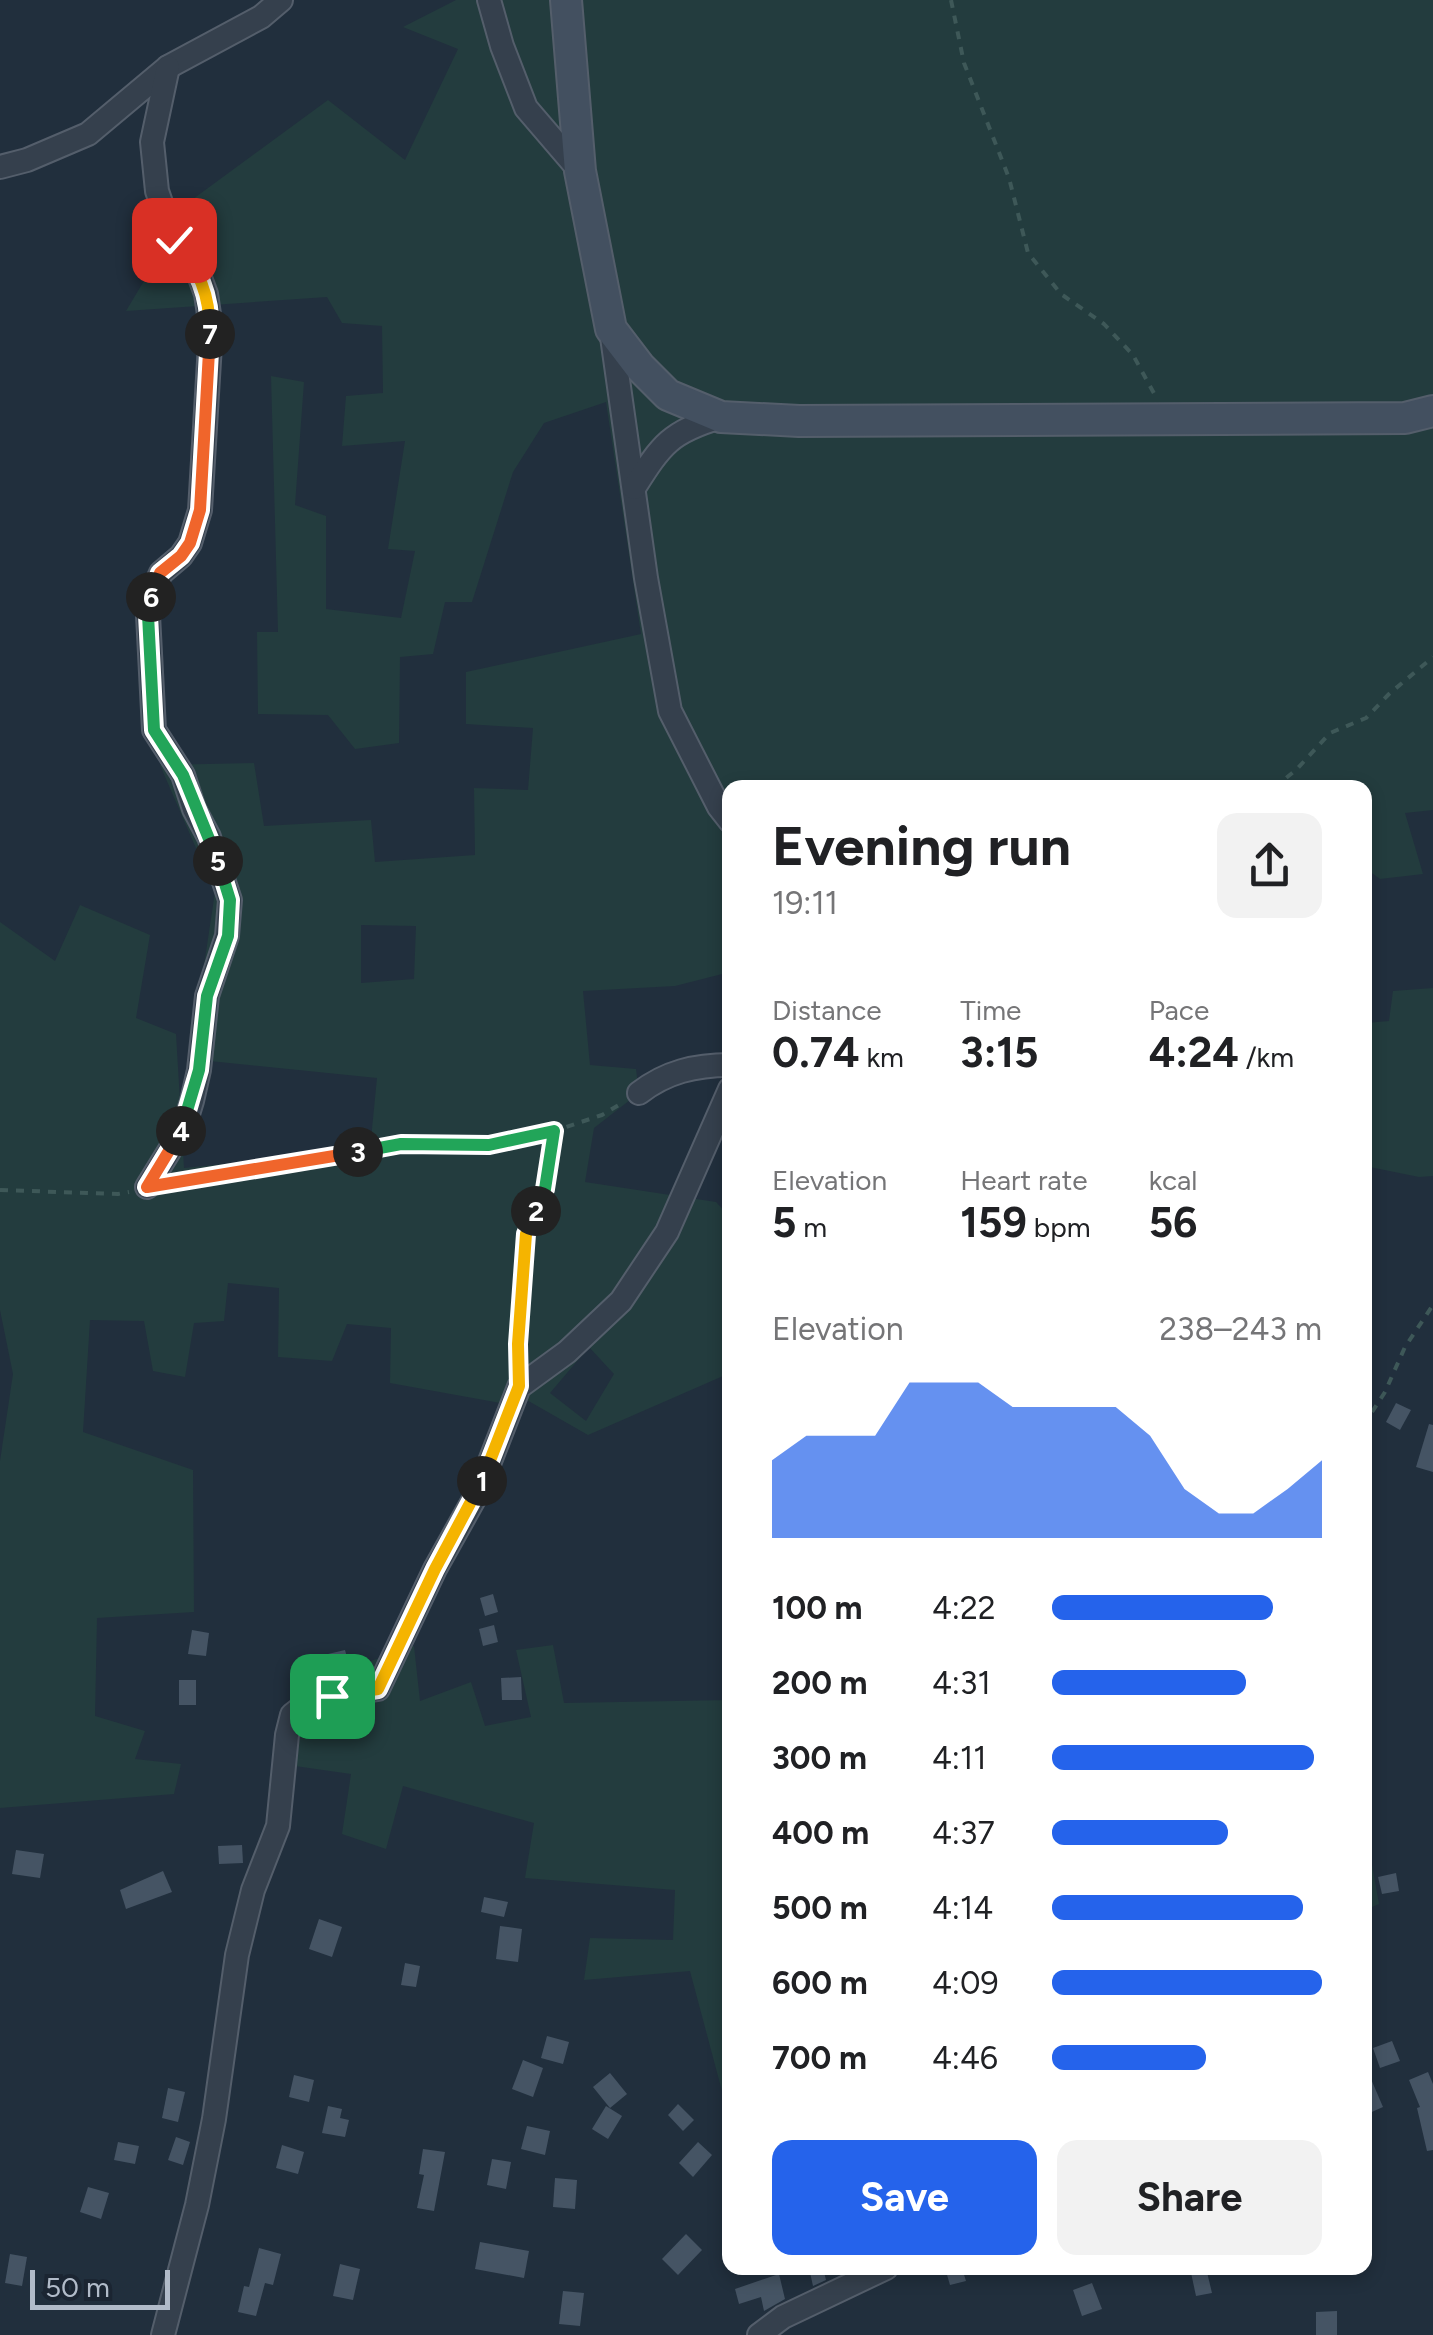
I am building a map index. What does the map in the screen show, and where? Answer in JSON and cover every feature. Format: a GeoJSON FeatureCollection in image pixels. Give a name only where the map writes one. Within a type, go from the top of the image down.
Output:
{"type":"FeatureCollection","features":[{"type":"Feature","properties":{"kind":"street"},"geometry":{"type":"LineString","coordinates":[[0,168],[88,134],[168,67],[261,17],[281,0]]}},
{"type":"Feature","properties":{"kind":"street"},"geometry":{"type":"LineString","coordinates":[[489,0],[526,108],[580,171]]}},
{"type":"Feature","properties":{"kind":"street"},"geometry":{"type":"LineString","coordinates":[[566,0],[580,171],[611,328],[646,578],[670,710],[722,811]]}},
{"type":"Feature","properties":{"kind":"street"},"geometry":{"type":"LineString","coordinates":[[147,1187],[184,1127],[192,1101],[207,996],[228,936],[230,900],[183,775],[154,730],[148,615],[160,573],[190,543],[200,510],[210,328],[206,294],[196,267],[174,240],[156,192],[152,142],[168,67]]}},
{"type":"Feature","properties":{"kind":"street"},"geometry":{"type":"LineString","coordinates":[[611,328],[668,395],[721,417],[799,421],[1169,420],[1405,418],[1433,411]]}},
{"type":"Feature","properties":{"kind":"street"},"geometry":{"type":"LineString","coordinates":[[634,488],[659,448],[685,428],[721,417]]}},
{"type":"Feature","properties":{"kind":"street"},"geometry":{"type":"LineString","coordinates":[[639,1093],[662,1076],[722,1064]]}},
{"type":"Feature","properties":{"kind":"street"},"geometry":{"type":"LineString","coordinates":[[163,2335],[204,2171],[238,1955],[254,1890],[278,1826],[292,1715],[319,1700],[378,1689],[435,1569],[478,1492],[519,1386],[567,1352],[622,1300],[667,1232],[722,1107]]}},
{"type":"Feature","properties":{"kind":"street"},"geometry":{"type":"LineString","coordinates":[[760,2335],[784,2317],[871,2275]]}},
{"type":"Feature","properties":{"kind":"path"},"geometry":{"type":"LineString","coordinates":[[951,0],[964,63],[1009,178],[1028,253],[1062,294],[1104,324],[1133,354],[1169,420]]}},
{"type":"Feature","properties":{"kind":"path"},"geometry":{"type":"LineString","coordinates":[[1284,780],[1330,733],[1366,718],[1433,658]]}},
{"type":"Feature","properties":{"kind":"path"},"geometry":{"type":"LineString","coordinates":[[0,1190],[118,1194],[401,1144],[489,1145],[554,1131],[602,1115],[639,1093]]}},
{"type":"Feature","properties":{"kind":"path"},"geometry":{"type":"LineString","coordinates":[[519,1386],[526,1234],[545,1189],[554,1131]]}},
{"type":"Feature","properties":{"kind":"path"},"geometry":{"type":"LineString","coordinates":[[1372,1412],[1404,1347],[1433,1306]]}},
{"type":"Feature","properties":{"kind":"green space"},"geometry":{"type":"Polygon","coordinates":[[[456,0],[1433,0],[1433,810],[1405,813],[1423,874],[1380,879],[1372,873],[1372,780],[722,780],[722,974],[675,986],[583,991],[590,1065],[636,1069],[639,1093],[594,1128],[585,1182],[716,1202],[722,1208],[722,1376],[588,1435],[525,1399],[512,1405],[390,1383],[391,1328],[347,1324],[332,1361],[278,1357],[279,1288],[228,1283],[224,1321],[194,1323],[185,1377],[153,1371],[144,1321],[90,1320],[83,1432],[193,1470],[194,1612],[97,1618],[95,1716],[145,1731],[135,1759],[181,1764],[174,1794],[0,1808],[0,1461],[13,1374],[0,1310],[0,922],[55,961],[80,905],[150,935],[136,1018],[176,1034],[184,1168],[370,1149],[377,1078],[190,1059],[215,892],[160,765],[254,763],[264,826],[371,820],[375,862],[475,855],[474,788],[528,790],[533,728],[466,724],[466,672],[641,634],[606,402],[544,423],[513,472],[472,602],[445,602],[433,654],[400,657],[399,743],[355,749],[328,715],[258,714],[257,632],[278,632],[271,376],[304,382],[295,505],[326,516],[326,609],[401,618],[415,551],[388,549],[405,441],[342,446],[346,396],[383,393],[382,326],[342,323],[327,297],[126,311],[193,199],[328,100],[405,160],[458,49],[403,27],[456,0]],[[361,925],[361,983],[414,979],[416,926],[361,925]],[[589,1347],[550,1393],[586,1421],[614,1374],[589,1347]]]}},
{"type":"Feature","properties":{"kind":"green space"},"geometry":{"type":"Polygon","coordinates":[[[1433,988],[1433,1176],[1372,1167],[1372,1022],[1389,1021],[1393,991],[1433,988]]]}},
{"type":"Feature","properties":{"kind":"green space"},"geometry":{"type":"Polygon","coordinates":[[[553,1645],[564,1703],[722,1700],[722,2091],[690,1971],[584,1980],[590,1938],[673,1940],[675,1890],[525,1878],[534,1823],[403,1786],[386,1849],[342,1834],[351,1774],[295,1766],[302,1724],[368,1708],[362,1664],[414,1646],[420,1701],[471,1682],[485,1726],[531,1717],[516,1650],[553,1645]]]}},
{"type":"Feature","properties":{"kind":"green space"},"geometry":{"type":"Polygon","coordinates":[[[1372,1865],[1379,1904],[1372,1907],[1372,1865]]]}},
{"type":"Feature","properties":{"kind":"building"},"geometry":{"type":"Polygon","coordinates":[[[1396,1403],[1411,1410],[1400,1430],[1386,1422],[1396,1403]]]}},
{"type":"Feature","properties":{"kind":"building"},"geometry":{"type":"Polygon","coordinates":[[[1429,1424],[1433,1425],[1433,1472],[1416,1467],[1429,1424]]]}},
{"type":"Feature","properties":{"kind":"building"},"geometry":{"type":"Polygon","coordinates":[[[493,1594],[498,1612],[485,1616],[480,1598],[493,1594]]]}},
{"type":"Feature","properties":{"kind":"building"},"geometry":{"type":"Polygon","coordinates":[[[494,1625],[498,1642],[483,1646],[479,1629],[494,1625]]]}},
{"type":"Feature","properties":{"kind":"building"},"geometry":{"type":"Polygon","coordinates":[[[192,1630],[209,1633],[206,1656],[188,1654],[192,1630]]]}},
{"type":"Feature","properties":{"kind":"building"},"geometry":{"type":"Polygon","coordinates":[[[345,1650],[351,1672],[334,1676],[328,1654],[345,1650]]]}},
{"type":"Feature","properties":{"kind":"building"},"geometry":{"type":"Polygon","coordinates":[[[521,1677],[522,1700],[502,1700],[501,1678],[521,1677]]]}},
{"type":"Feature","properties":{"kind":"building"},"geometry":{"type":"Polygon","coordinates":[[[179,1680],[196,1680],[196,1705],[179,1705],[179,1680]]]}},
{"type":"Feature","properties":{"kind":"building"},"geometry":{"type":"Polygon","coordinates":[[[242,1845],[243,1863],[219,1864],[218,1846],[242,1845]]]}},
{"type":"Feature","properties":{"kind":"building"},"geometry":{"type":"Polygon","coordinates":[[[16,1850],[44,1854],[40,1878],[12,1874],[16,1850]]]}},
{"type":"Feature","properties":{"kind":"building"},"geometry":{"type":"Polygon","coordinates":[[[163,1871],[172,1892],[126,1909],[120,1890],[163,1871]]]}},
{"type":"Feature","properties":{"kind":"building"},"geometry":{"type":"Polygon","coordinates":[[[1396,1873],[1399,1891],[1382,1894],[1378,1877],[1396,1873]]]}},
{"type":"Feature","properties":{"kind":"building"},"geometry":{"type":"Polygon","coordinates":[[[484,1897],[508,1902],[504,1917],[481,1912],[484,1897]]]}},
{"type":"Feature","properties":{"kind":"building"},"geometry":{"type":"Polygon","coordinates":[[[319,1919],[342,1927],[332,1957],[309,1949],[319,1919]]]}},
{"type":"Feature","properties":{"kind":"building"},"geometry":{"type":"Polygon","coordinates":[[[500,1926],[522,1929],[518,1962],[496,1959],[500,1926]]]}},
{"type":"Feature","properties":{"kind":"building"},"geometry":{"type":"Polygon","coordinates":[[[405,1963],[420,1966],[416,1987],[401,1985],[405,1963]]]}},
{"type":"Feature","properties":{"kind":"building"},"geometry":{"type":"Polygon","coordinates":[[[547,2036],[569,2042],[563,2064],[541,2058],[547,2036]]]}},
{"type":"Feature","properties":{"kind":"building"},"geometry":{"type":"Polygon","coordinates":[[[1392,2041],[1400,2061],[1380,2068],[1373,2048],[1392,2041]]]}},
{"type":"Feature","properties":{"kind":"building"},"geometry":{"type":"Polygon","coordinates":[[[523,2060],[543,2068],[533,2097],[512,2089],[523,2060]]]}},
{"type":"Feature","properties":{"kind":"building"},"geometry":{"type":"Polygon","coordinates":[[[1428,2072],[1433,2084],[1433,2150],[1427,2151],[1417,2108],[1420,2107],[1409,2080],[1428,2072]]]}},
{"type":"Feature","properties":{"kind":"building"},"geometry":{"type":"Polygon","coordinates":[[[610,2073],[627,2094],[610,2108],[593,2087],[610,2073]]]}},
{"type":"Feature","properties":{"kind":"building"},"geometry":{"type":"Polygon","coordinates":[[[294,2075],[314,2080],[309,2102],[289,2097],[294,2075]]]}},
{"type":"Feature","properties":{"kind":"building"},"geometry":{"type":"Polygon","coordinates":[[[1372,2081],[1383,2107],[1372,2112],[1372,2081]]]}},
{"type":"Feature","properties":{"kind":"building"},"geometry":{"type":"Polygon","coordinates":[[[168,2088],[185,2092],[178,2122],[162,2118],[168,2088]]]}},
{"type":"Feature","properties":{"kind":"building"},"geometry":{"type":"Polygon","coordinates":[[[678,2104],[694,2120],[683,2131],[668,2115],[678,2104]]]}},
{"type":"Feature","properties":{"kind":"building"},"geometry":{"type":"Polygon","coordinates":[[[328,2106],[342,2109],[340,2118],[349,2120],[345,2137],[322,2133],[328,2106]]]}},
{"type":"Feature","properties":{"kind":"building"},"geometry":{"type":"Polygon","coordinates":[[[606,2106],[622,2116],[608,2139],[592,2129],[606,2106]]]}},
{"type":"Feature","properties":{"kind":"building"},"geometry":{"type":"Polygon","coordinates":[[[527,2126],[550,2131],[545,2155],[521,2149],[527,2126]]]}},
{"type":"Feature","properties":{"kind":"building"},"geometry":{"type":"Polygon","coordinates":[[[176,2137],[190,2142],[183,2165],[168,2160],[176,2137]]]}},
{"type":"Feature","properties":{"kind":"building"},"geometry":{"type":"Polygon","coordinates":[[[118,2142],[139,2146],[135,2164],[114,2160],[118,2142]]]}},
{"type":"Feature","properties":{"kind":"building"},"geometry":{"type":"Polygon","coordinates":[[[698,2142],[712,2155],[693,2177],[679,2163],[698,2142]]]}},
{"type":"Feature","properties":{"kind":"building"},"geometry":{"type":"Polygon","coordinates":[[[282,2145],[304,2152],[298,2174],[276,2168],[282,2145]]]}},
{"type":"Feature","properties":{"kind":"building"},"geometry":{"type":"Polygon","coordinates":[[[423,2149],[445,2152],[434,2211],[417,2208],[424,2175],[419,2174],[423,2149]]]}},
{"type":"Feature","properties":{"kind":"building"},"geometry":{"type":"Polygon","coordinates":[[[492,2159],[511,2162],[506,2189],[487,2185],[492,2159]]]}},
{"type":"Feature","properties":{"kind":"building"},"geometry":{"type":"Polygon","coordinates":[[[555,2178],[577,2180],[575,2209],[553,2207],[555,2178]]]}},
{"type":"Feature","properties":{"kind":"building"},"geometry":{"type":"Polygon","coordinates":[[[88,2187],[109,2193],[101,2219],[80,2212],[88,2187]]]}},
{"type":"Feature","properties":{"kind":"building"},"geometry":{"type":"Polygon","coordinates":[[[686,2234],[702,2250],[678,2275],[662,2259],[686,2234]]]}},
{"type":"Feature","properties":{"kind":"building"},"geometry":{"type":"Polygon","coordinates":[[[480,2242],[529,2251],[524,2278],[475,2269],[480,2242]]]}},
{"type":"Feature","properties":{"kind":"building"},"geometry":{"type":"Polygon","coordinates":[[[259,2248],[281,2254],[273,2285],[265,2283],[256,2316],[238,2312],[259,2248]]]}},
{"type":"Feature","properties":{"kind":"building"},"geometry":{"type":"Polygon","coordinates":[[[10,2254],[27,2257],[22,2286],[5,2283],[10,2254]]]}},
{"type":"Feature","properties":{"kind":"building"},"geometry":{"type":"Polygon","coordinates":[[[340,2264],[360,2269],[353,2300],[333,2296],[340,2264]]]}},
{"type":"Feature","properties":{"kind":"building"},"geometry":{"type":"Polygon","coordinates":[[[779,2275],[785,2299],[764,2311],[761,2297],[739,2304],[735,2289],[779,2275]]]}},
{"type":"Feature","properties":{"kind":"building"},"geometry":{"type":"Polygon","coordinates":[[[811,2275],[825,2275],[826,2280],[813,2286],[811,2275]]]}},
{"type":"Feature","properties":{"kind":"building"},"geometry":{"type":"Polygon","coordinates":[[[947,2275],[964,2275],[966,2281],[950,2285],[947,2275]]]}},
{"type":"Feature","properties":{"kind":"building"},"geometry":{"type":"Polygon","coordinates":[[[1192,2275],[1208,2275],[1212,2293],[1196,2296],[1192,2275]]]}},
{"type":"Feature","properties":{"kind":"building"},"geometry":{"type":"Polygon","coordinates":[[[1092,2283],[1102,2309],[1082,2316],[1073,2290],[1092,2283]]]}},
{"type":"Feature","properties":{"kind":"building"},"geometry":{"type":"Polygon","coordinates":[[[563,2291],[584,2293],[580,2326],[559,2324],[563,2291]]]}},
{"type":"Feature","properties":{"kind":"building"},"geometry":{"type":"Polygon","coordinates":[[[1337,2311],[1337,2335],[1316,2335],[1316,2312],[1337,2311]]]}},
{"type":"Feature","properties":{"kind":"route"},"geometry":{"type":"LineString","coordinates":[[174,240],[196,267],[206,294],[210,328],[200,510],[190,543],[160,573],[148,615],[154,730],[183,775],[230,900],[228,936],[207,996],[192,1101],[184,1127],[147,1187],[401,1144],[489,1145],[554,1131],[545,1189],[526,1234],[519,1386],[478,1492],[435,1569],[378,1689],[332,1696]]}}]}
